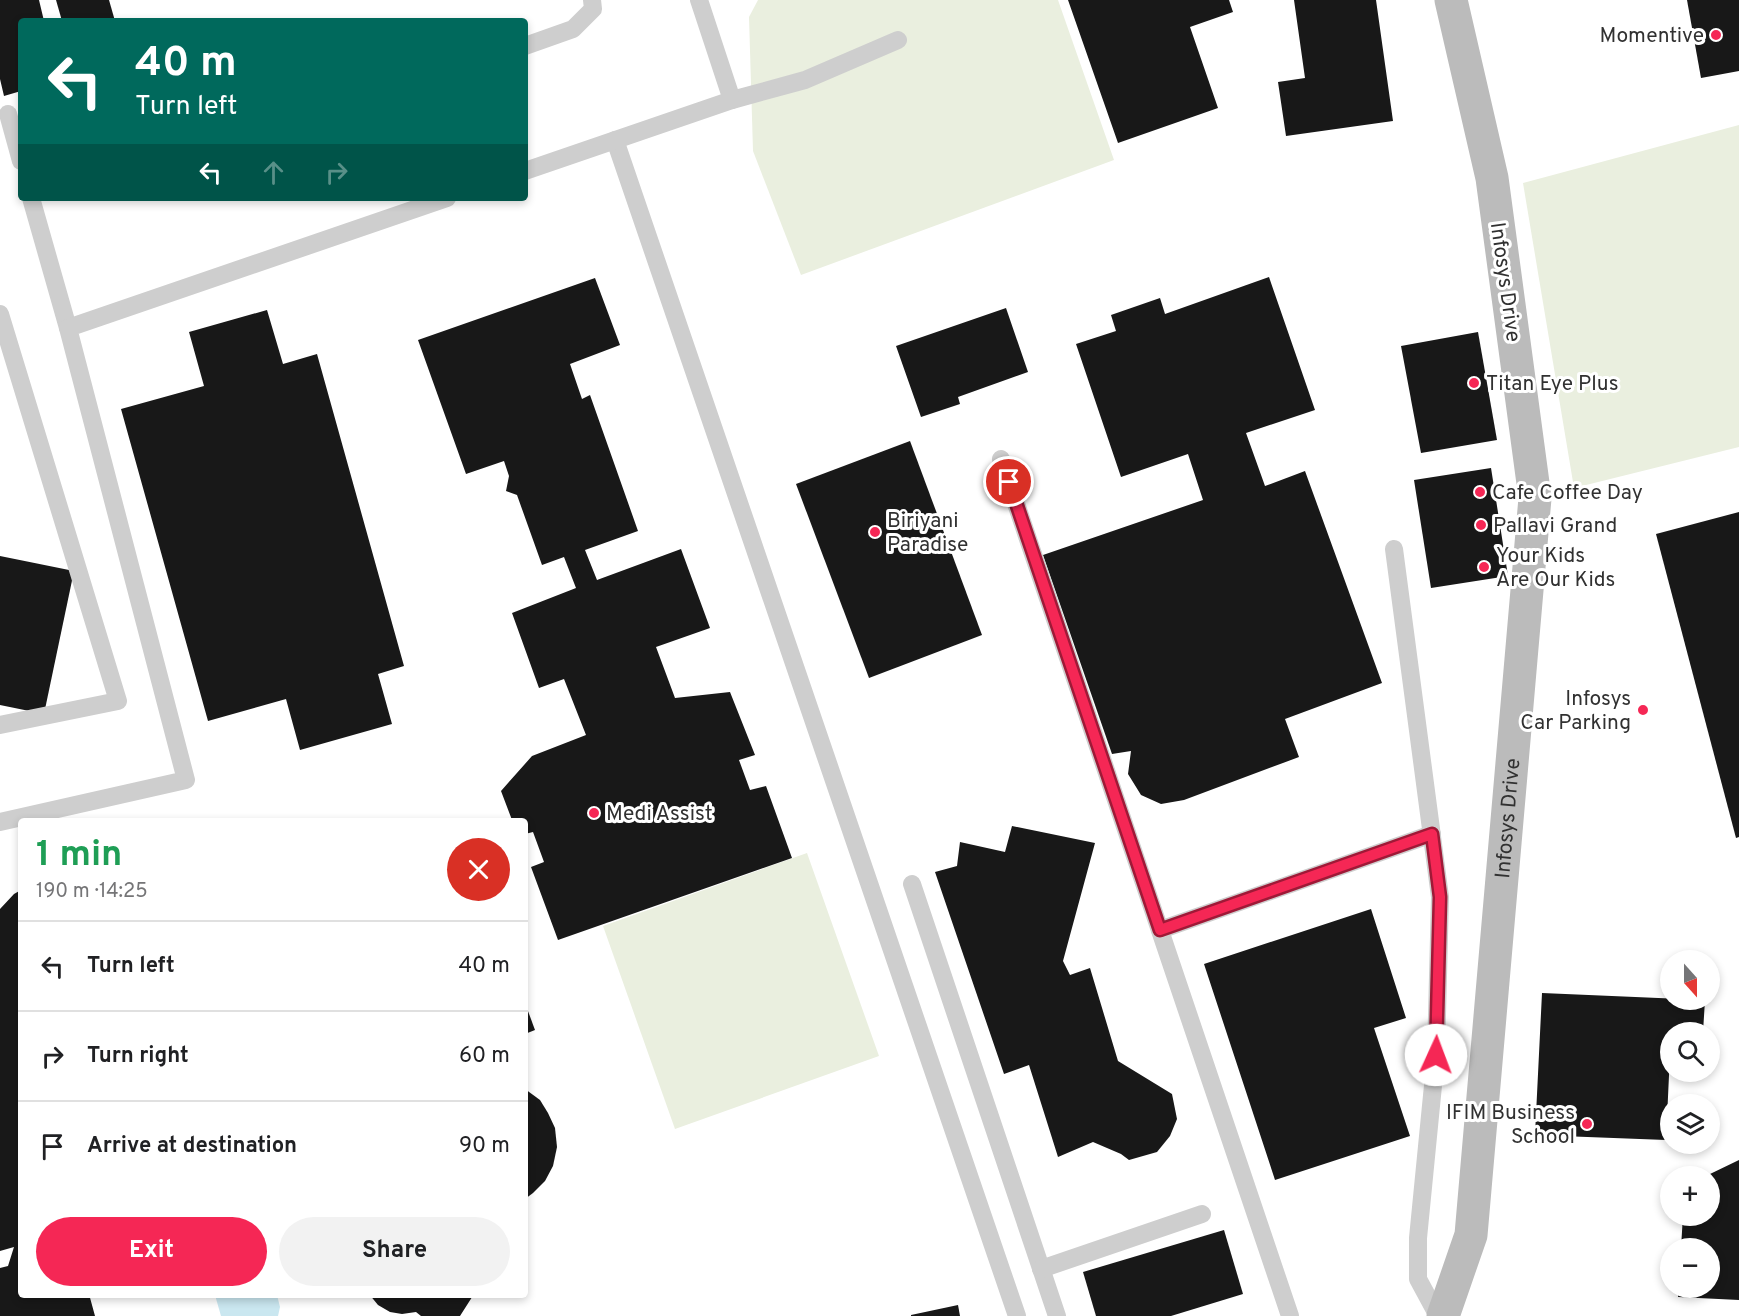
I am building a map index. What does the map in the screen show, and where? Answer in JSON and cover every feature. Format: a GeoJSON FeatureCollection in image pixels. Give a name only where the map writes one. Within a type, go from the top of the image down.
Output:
{"type":"FeatureCollection","features":[{"type":"Feature","properties":{"kind":"street","name":"Infosys Drive"},"geometry":{"type":"LineString","coordinates":[[1443,1316],[1471,1235],[1535,498],[1492,178],[1451,0]]}},
{"type":"Feature","properties":{"kind":"lane"},"geometry":{"type":"LineString","coordinates":[[528,45],[573,29],[593,9],[592,0]]}},
{"type":"Feature","properties":{"kind":"lane"},"geometry":{"type":"LineString","coordinates":[[699,0],[732,100]]}},
{"type":"Feature","properties":{"kind":"lane"},"geometry":{"type":"LineString","coordinates":[[528,170],[732,100],[805,80],[898,40]]}},
{"type":"Feature","properties":{"kind":"lane"},"geometry":{"type":"LineString","coordinates":[[8,114],[18,150]]}},
{"type":"Feature","properties":{"kind":"lane"},"geometry":{"type":"LineString","coordinates":[[615,141],[1017,1316]]}},
{"type":"Feature","properties":{"kind":"lane"},"geometry":{"type":"LineString","coordinates":[[0,822],[186,780],[68,328],[32,201]]}},
{"type":"Feature","properties":{"kind":"lane"},"geometry":{"type":"LineString","coordinates":[[68,328],[438,201]]}},
{"type":"Feature","properties":{"kind":"lane"},"geometry":{"type":"LineString","coordinates":[[0,314],[118,701],[0,725]]}},
{"type":"Feature","properties":{"kind":"lane"},"geometry":{"type":"LineString","coordinates":[[1001,459],[1290,1316]]}},
{"type":"Feature","properties":{"kind":"lane"},"geometry":{"type":"LineString","coordinates":[[1394,549],[1440,897],[1436,1055],[1418,1238],[1418,1279],[1438,1316]]}},
{"type":"Feature","properties":{"kind":"lane"},"geometry":{"type":"LineString","coordinates":[[1160,930],[1432,834]]}},
{"type":"Feature","properties":{"kind":"lane"},"geometry":{"type":"LineString","coordinates":[[912,884],[1057,1316]]}},
{"type":"Feature","properties":{"kind":"lane"},"geometry":{"type":"LineString","coordinates":[[1041,1269],[1202,1214]]}},
{"type":"Feature","properties":{"kind":"green space"},"geometry":{"type":"Polygon","coordinates":[[[758,0],[1058,0],[1114,160],[801,275],[753,151],[749,17],[758,0]]]}},
{"type":"Feature","properties":{"kind":"green space"},"geometry":{"type":"Polygon","coordinates":[[[1739,125],[1739,447],[1574,488],[1523,183],[1739,125]]]}},
{"type":"Feature","properties":{"kind":"green space"},"geometry":{"type":"Polygon","coordinates":[[[807,853],[879,1056],[675,1129],[603,926],[807,853]]]}},
{"type":"Feature","properties":{"kind":"water"},"geometry":{"type":"Polygon","coordinates":[[[216,1298],[278,1298],[280,1307],[278,1316],[221,1316],[216,1298]]]}},
{"type":"Feature","properties":{"kind":"building"},"geometry":{"type":"Polygon","coordinates":[[[0,0],[39,0],[43,18],[18,18],[18,92],[4,96],[0,79],[0,0]]]}},
{"type":"Feature","properties":{"kind":"building"},"geometry":{"type":"Polygon","coordinates":[[[56,0],[109,0],[114,18],[61,18],[56,0]]]}},
{"type":"Feature","properties":{"kind":"building"},"geometry":{"type":"Polygon","coordinates":[[[1068,0],[1229,0],[1233,12],[1190,27],[1218,108],[1118,143],[1068,0]]]}},
{"type":"Feature","properties":{"kind":"building"},"geometry":{"type":"Polygon","coordinates":[[[1294,0],[1376,0],[1393,121],[1286,136],[1278,82],[1305,78],[1294,0]]]}},
{"type":"Feature","properties":{"kind":"building","name":"Momentive"},"geometry":{"type":"Polygon","coordinates":[[[1687,0],[1739,0],[1739,71],[1701,78],[1687,0]]]}},
{"type":"Feature","properties":{"kind":"building"},"geometry":{"type":"Polygon","coordinates":[[[1269,277],[1315,410],[1246,433],[1265,486],[1305,471],[1382,683],[1285,719],[1299,757],[1184,800],[1161,804],[1141,795],[1128,774],[1131,751],[1112,754],[1043,555],[1203,500],[1188,454],[1121,477],[1076,344],[1116,331],[1111,315],[1160,298],[1165,314],[1269,277]]]}},
{"type":"Feature","properties":{"kind":"building"},"geometry":{"type":"Polygon","coordinates":[[[595,278],[620,345],[570,364],[582,399],[590,395],[638,531],[585,550],[597,580],[681,549],[710,628],[656,647],[675,698],[730,692],[755,755],[739,760],[750,790],[766,786],[792,858],[558,940],[531,867],[544,862],[533,832],[528,833],[528,818],[511,818],[501,791],[532,756],[586,735],[564,679],[539,688],[512,613],[576,588],[564,557],[542,565],[517,495],[506,491],[509,476],[504,461],[466,474],[418,340],[595,278]]]}},
{"type":"Feature","properties":{"kind":"building"},"geometry":{"type":"Polygon","coordinates":[[[1006,308],[1028,372],[958,397],[960,404],[921,417],[896,346],[1006,308]]]}},
{"type":"Feature","properties":{"kind":"building"},"geometry":{"type":"Polygon","coordinates":[[[267,310],[283,364],[317,354],[404,666],[378,674],[392,724],[300,750],[286,699],[208,721],[121,409],[204,386],[189,332],[267,310]]]}},
{"type":"Feature","properties":{"kind":"building"},"geometry":{"type":"Polygon","coordinates":[[[1478,332],[1497,440],[1421,453],[1401,346],[1478,332]]]}},
{"type":"Feature","properties":{"kind":"building"},"geometry":{"type":"Polygon","coordinates":[[[910,441],[982,635],[869,678],[796,484],[910,441]]]}},
{"type":"Feature","properties":{"kind":"building"},"geometry":{"type":"Polygon","coordinates":[[[1491,468],[1508,576],[1431,588],[1414,480],[1491,468]]]}},
{"type":"Feature","properties":{"kind":"building"},"geometry":{"type":"Polygon","coordinates":[[[1739,512],[1739,837],[1736,838],[1656,534],[1739,512]]]}},
{"type":"Feature","properties":{"kind":"building"},"geometry":{"type":"Polygon","coordinates":[[[0,556],[74,571],[44,714],[0,705],[0,556]]]}},
{"type":"Feature","properties":{"kind":"building"},"geometry":{"type":"Polygon","coordinates":[[[1012,826],[1095,843],[1063,961],[1070,975],[1090,968],[1118,1061],[1172,1094],[1177,1119],[1170,1136],[1157,1152],[1129,1160],[1093,1142],[1058,1157],[1029,1065],[1004,1074],[935,872],[957,866],[960,842],[1005,852],[1012,826]]]}},
{"type":"Feature","properties":{"kind":"building"},"geometry":{"type":"Polygon","coordinates":[[[18,892],[18,1298],[90,1298],[95,1316],[0,1316],[0,1268],[8,1266],[14,1247],[0,1251],[0,909],[18,892]]]}},
{"type":"Feature","properties":{"kind":"building"},"geometry":{"type":"Polygon","coordinates":[[[1371,909],[1406,1018],[1374,1028],[1410,1136],[1275,1180],[1204,964],[1371,909]]]}},
{"type":"Feature","properties":{"kind":"building"},"geometry":{"type":"Polygon","coordinates":[[[1542,993],[1660,998],[1660,1010],[1704,1010],[1704,1022],[1660,1022],[1660,1082],[1669,1082],[1668,1094],[1660,1094],[1660,1140],[1535,1135],[1542,993]]]}},
{"type":"Feature","properties":{"kind":"building"},"geometry":{"type":"Polygon","coordinates":[[[528,1011],[535,1030],[528,1033],[528,1011]]]}},
{"type":"Feature","properties":{"kind":"building"},"geometry":{"type":"Polygon","coordinates":[[[528,1091],[540,1100],[548,1113],[555,1128],[557,1147],[553,1166],[545,1181],[528,1197],[528,1091]]]}},
{"type":"Feature","properties":{"kind":"building"},"geometry":{"type":"Polygon","coordinates":[[[1739,1160],[1739,1300],[1698,1298],[1720,1298],[1720,1238],[1682,1238],[1682,1226],[1720,1226],[1720,1169],[1739,1160]]]}},
{"type":"Feature","properties":{"kind":"building"},"geometry":{"type":"Polygon","coordinates":[[[1224,1230],[1243,1294],[1171,1316],[1096,1316],[1083,1272],[1224,1230]]]}},
{"type":"Feature","properties":{"kind":"building"},"geometry":{"type":"Polygon","coordinates":[[[372,1298],[471,1298],[460,1316],[421,1316],[416,1312],[402,1314],[390,1312],[378,1305],[372,1298]]]}},
{"type":"Feature","properties":{"kind":"building"},"geometry":{"type":"Polygon","coordinates":[[[958,1305],[960,1316],[911,1316],[911,1315],[958,1305]]]}},
{"type":"Feature","properties":{"kind":"place","name":"Momentive"},"geometry":{"type":"Point","coordinates":[1716,35]}},
{"type":"Feature","properties":{"kind":"place","name":"Titan Eye Plus"},"geometry":{"type":"Point","coordinates":[1474,383]}},
{"type":"Feature","properties":{"kind":"place","name":"Cafe Coffee Day"},"geometry":{"type":"Point","coordinates":[1480,492]}},
{"type":"Feature","properties":{"kind":"place","name":"Pallavi Grand"},"geometry":{"type":"Point","coordinates":[1481,525]}},
{"type":"Feature","properties":{"kind":"place","name":"Biriyani Paradise"},"geometry":{"type":"Point","coordinates":[875,532]}},
{"type":"Feature","properties":{"kind":"place","name":"Your Kids Are Our Kids"},"geometry":{"type":"Point","coordinates":[1484,567]}},
{"type":"Feature","properties":{"kind":"place","name":"Infosys Car Parking"},"geometry":{"type":"Point","coordinates":[1643,710]}},
{"type":"Feature","properties":{"kind":"place","name":"Medi Assist"},"geometry":{"type":"Point","coordinates":[594,813]}},
{"type":"Feature","properties":{"kind":"place","name":"IFIM Business School"},"geometry":{"type":"Point","coordinates":[1587,1124]}},
{"type":"Feature","properties":{"kind":"route"},"geometry":{"type":"LineString","coordinates":[[1009,482],[1160,930],[1432,834],[1440,897],[1436,1055]]}}]}
